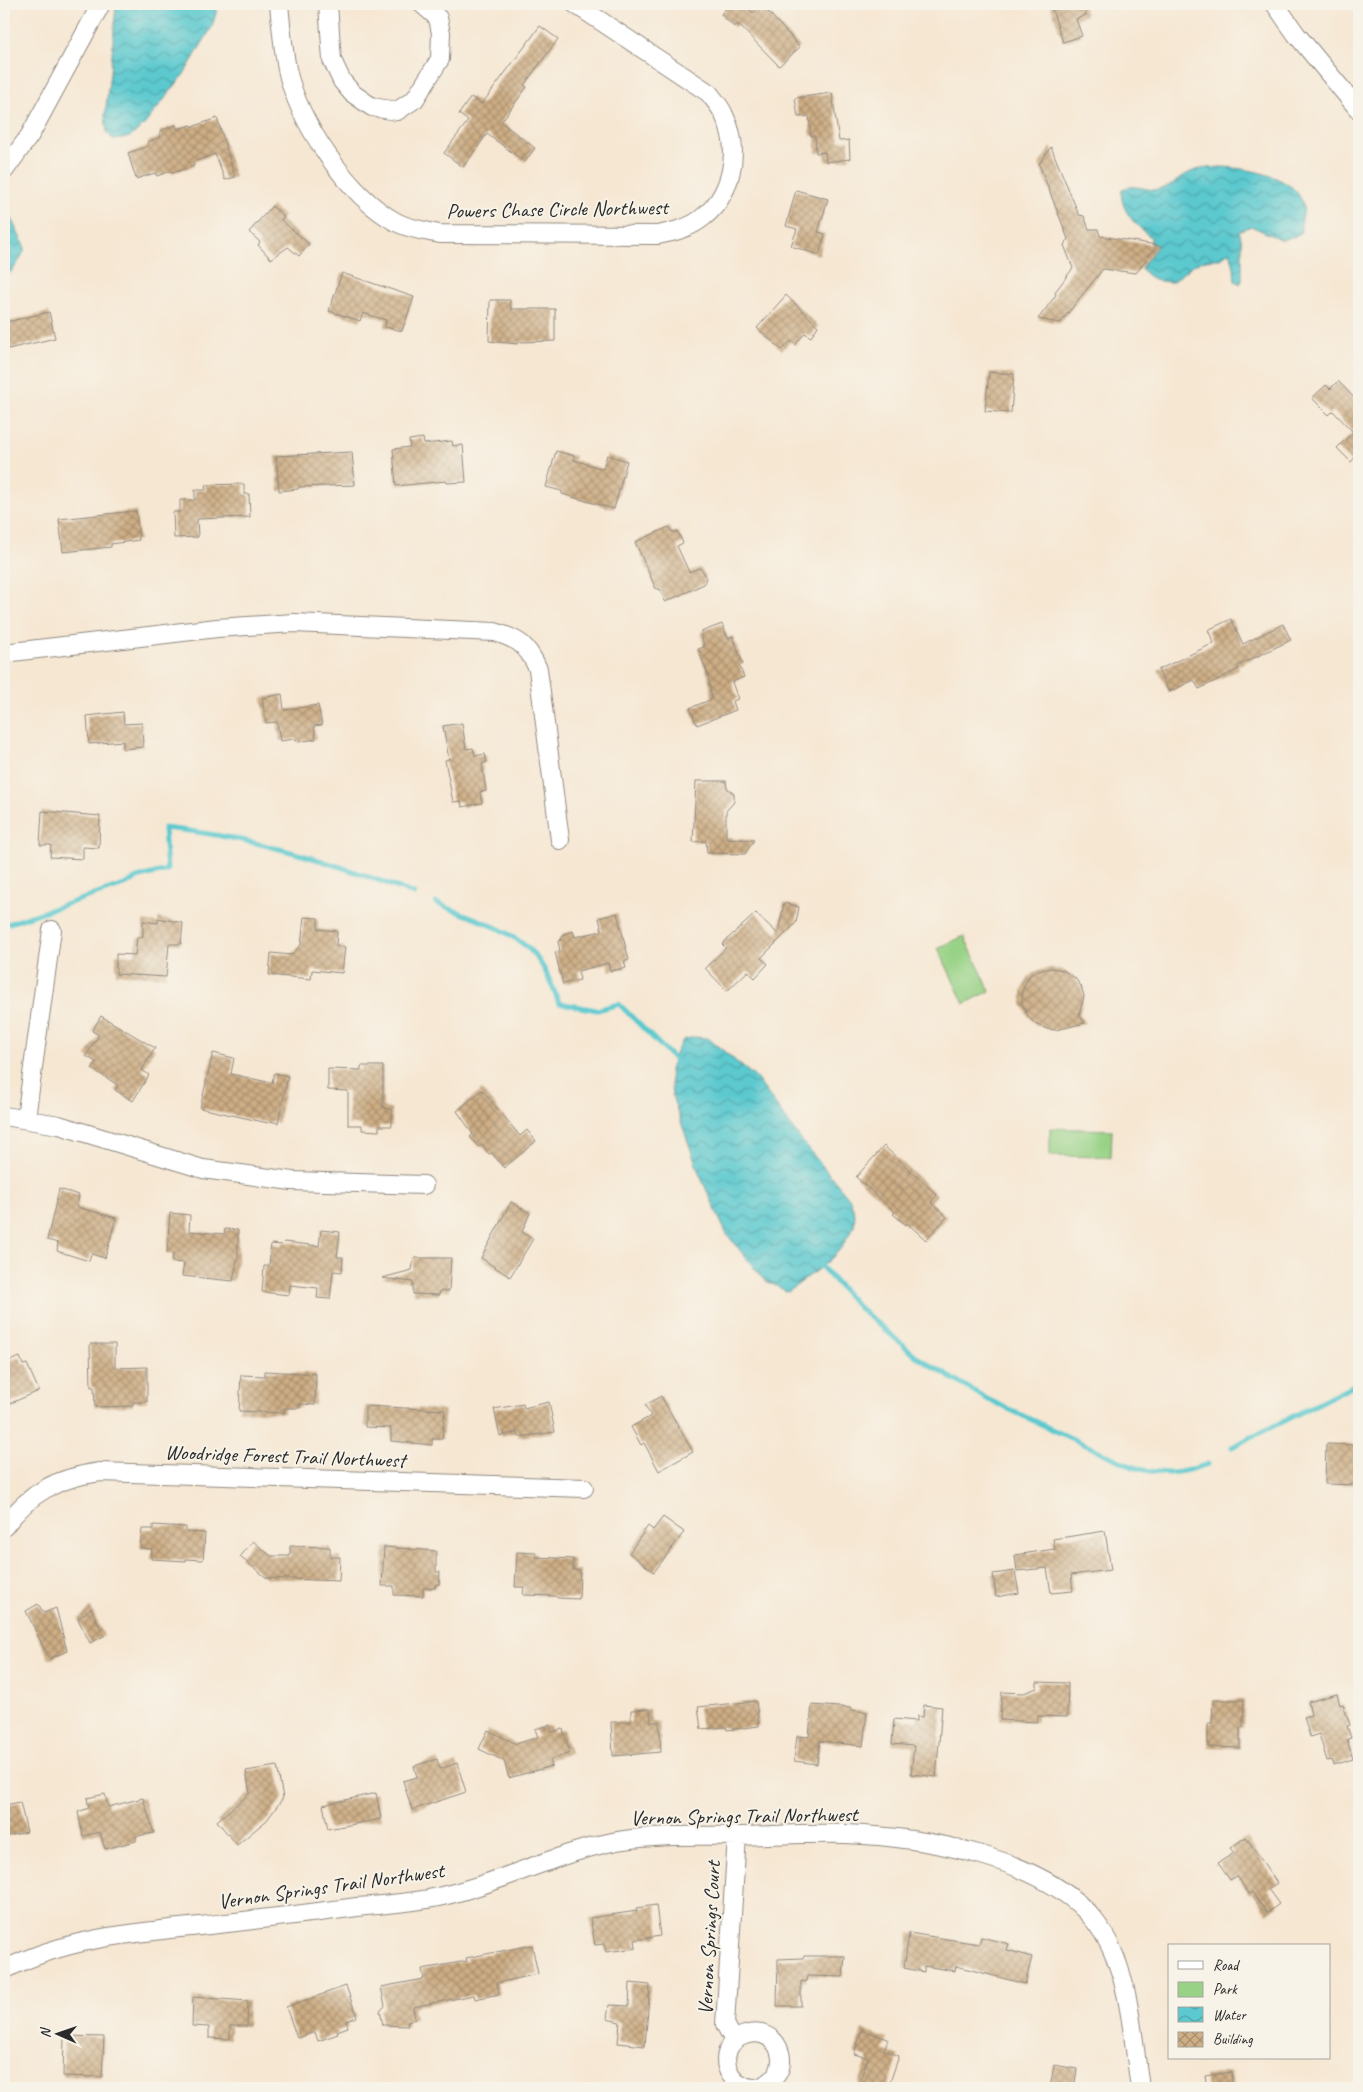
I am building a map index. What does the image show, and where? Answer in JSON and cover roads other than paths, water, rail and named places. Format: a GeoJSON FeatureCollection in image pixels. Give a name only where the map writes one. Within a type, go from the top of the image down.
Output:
{"type":"FeatureCollection","features":[{"type":"Feature","properties":{"kind":"street"},"geometry":{"type":"LineString","coordinates":[[4,170],[30,135],[101,4]]}},
{"type":"Feature","properties":{"kind":"street","name":"Powers Chase Circle Northwest"},"geometry":{"type":"LineString","coordinates":[[279,4],[287,68],[304,116],[321,145],[352,186],[374,208],[396,222],[414,230],[440,234],[658,235],[679,230],[698,221],[714,206],[725,190],[733,164],[733,138],[724,113],[709,93],[575,4]]}},
{"type":"Feature","properties":{"kind":"street"},"geometry":{"type":"LineString","coordinates":[[328,4],[332,60],[342,81],[352,93],[372,107],[397,111],[415,99],[440,59],[441,33],[438,18],[422,4]]}},
{"type":"Feature","properties":{"kind":"street"},"geometry":{"type":"LineString","coordinates":[[1275,4],[1296,34],[1359,110]]}},
{"type":"Feature","properties":{"kind":"street"},"geometry":{"type":"LineString","coordinates":[[4,652],[217,628],[294,623],[495,632],[515,638],[530,652],[538,669],[560,840]]}},
{"type":"Feature","properties":{"kind":"street"},"geometry":{"type":"LineString","coordinates":[[26,1118],[52,930]]}},
{"type":"Feature","properties":{"kind":"street"},"geometry":{"type":"LineString","coordinates":[[4,1116],[26,1118],[59,1125],[203,1169],[292,1181],[424,1186]]}},
{"type":"Feature","properties":{"kind":"street","name":"Woodridge Forest Trail Northwest"},"geometry":{"type":"LineString","coordinates":[[4,1528],[23,1504],[47,1486],[75,1476],[100,1472],[584,1488]]}},
{"type":"Feature","properties":{"kind":"street","name":"Vernon Springs Trail Northwest"},"geometry":{"type":"LineString","coordinates":[[4,1970],[28,1958],[90,1939],[430,1898],[492,1882],[577,1852],[618,1841],[656,1837],[846,1834],[904,1840],[992,1859],[1036,1874],[1059,1888],[1080,1905],[1095,1921],[1107,1940],[1123,1980],[1140,2088]]}},
{"type":"Feature","properties":{"kind":"street","name":"Vernon Springs Court"},"geometry":{"type":"LineString","coordinates":[[734,2041],[725,2024],[737,1836]]}},
{"type":"Feature","properties":{"kind":"street","name":"Vernon Springs Court"},"geometry":{"type":"LineString","coordinates":[[758,2033],[767,2036],[779,2049],[781,2057],[778,2074],[773,2081],[755,2088],[737,2083],[727,2068],[729,2049],[734,2041],[741,2036],[758,2033]]}},
{"type":"Feature","properties":{"kind":"water"},"geometry":{"type":"Polygon","coordinates":[[[116,4],[218,4],[218,6],[212,27],[184,74],[144,125],[130,137],[114,140],[107,133],[105,116],[116,4]]]}},
{"type":"Feature","properties":{"kind":"water"},"geometry":{"type":"Polygon","coordinates":[[[1221,167],[1255,171],[1278,179],[1297,192],[1303,205],[1301,232],[1296,236],[1282,240],[1251,226],[1239,231],[1242,242],[1242,281],[1240,284],[1235,281],[1230,251],[1220,259],[1198,262],[1172,282],[1151,277],[1141,268],[1158,245],[1151,243],[1151,237],[1140,228],[1126,210],[1123,203],[1122,189],[1137,187],[1160,189],[1168,187],[1191,172],[1221,167]]]}},
{"type":"Feature","properties":{"kind":"water"},"geometry":{"type":"Polygon","coordinates":[[[4,203],[25,248],[16,265],[4,279],[4,203]]]}},
{"type":"Feature","properties":{"kind":"water"},"geometry":{"type":"Polygon","coordinates":[[[694,1037],[708,1038],[756,1078],[801,1140],[849,1198],[855,1213],[854,1226],[842,1247],[830,1260],[788,1292],[764,1280],[726,1233],[699,1173],[672,1096],[670,1070],[676,1052],[683,1040],[694,1037]]]}},
{"type":"Feature","properties":{"kind":"waterway"},"geometry":{"type":"LineString","coordinates":[[4,925],[127,884],[137,878],[167,870],[164,828],[229,837],[291,852],[352,871],[414,894]]}},
{"type":"Feature","properties":{"kind":"waterway"},"geometry":{"type":"LineString","coordinates":[[436,903],[492,926],[519,941],[530,950],[542,966],[559,1003],[597,1010],[619,1004],[674,1059]]}},
{"type":"Feature","properties":{"kind":"waterway"},"geometry":{"type":"LineString","coordinates":[[821,1266],[860,1309],[920,1359],[987,1399],[1133,1467],[1154,1472],[1171,1473],[1208,1464]]}},
{"type":"Feature","properties":{"kind":"waterway"},"geometry":{"type":"LineString","coordinates":[[1232,1447],[1359,1383]]}}]}
